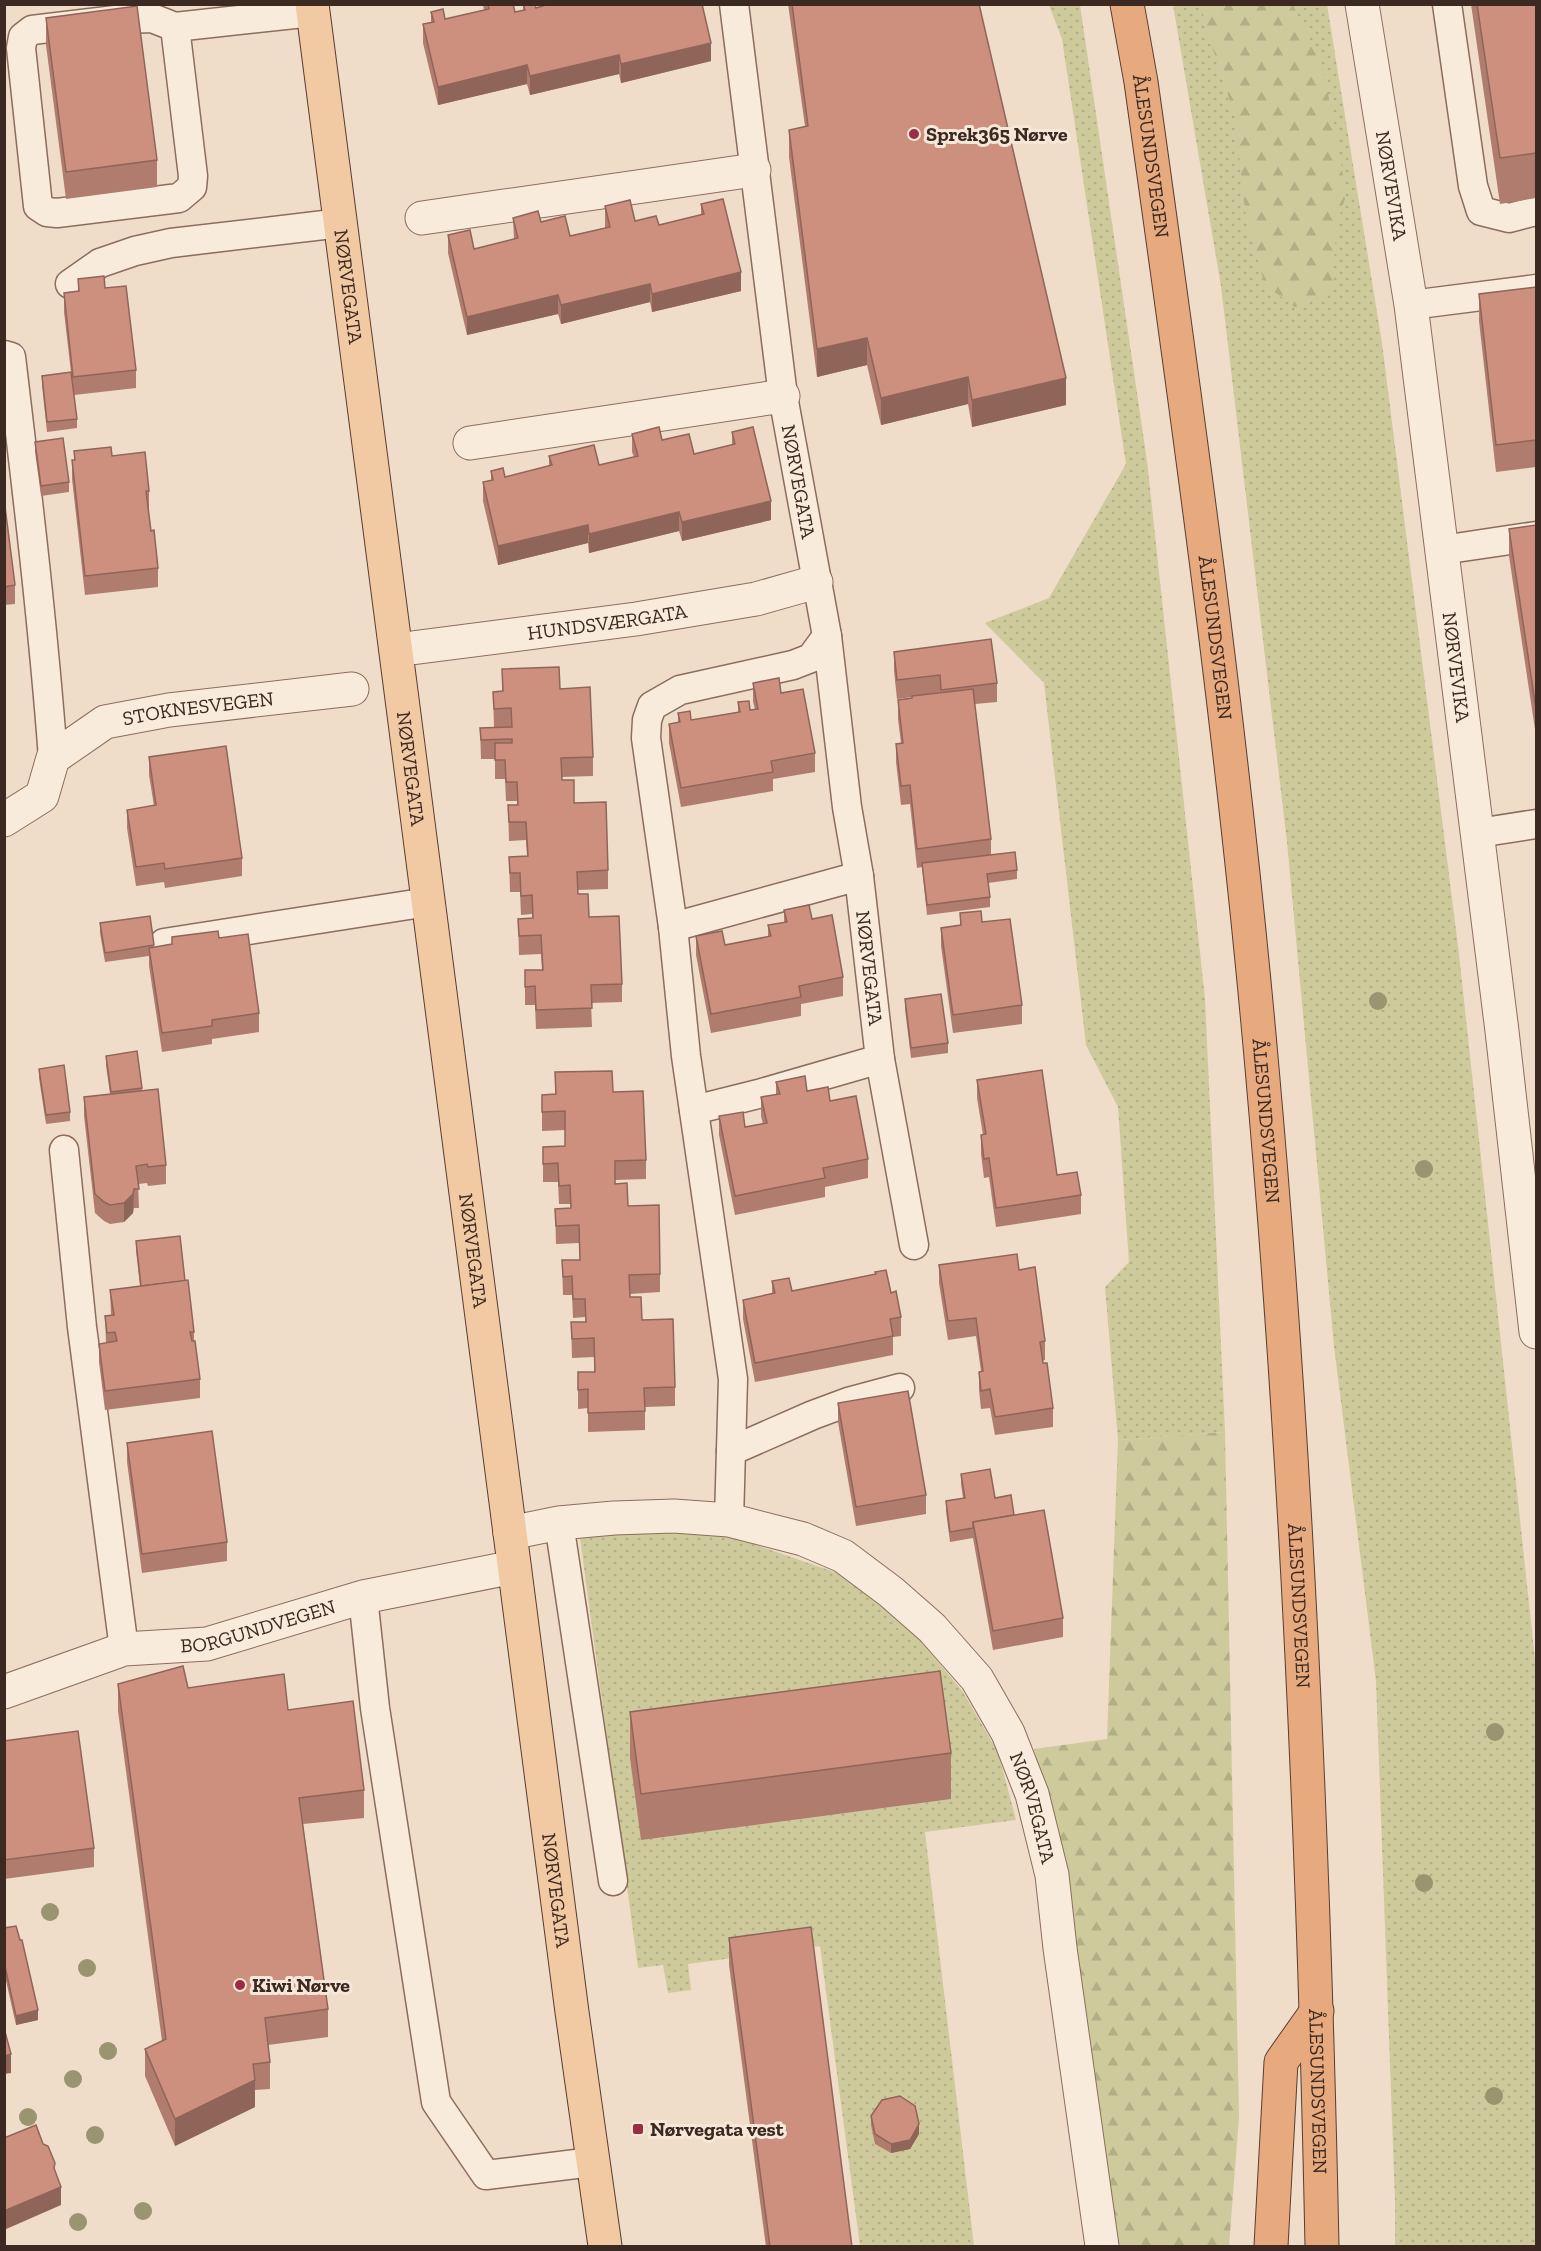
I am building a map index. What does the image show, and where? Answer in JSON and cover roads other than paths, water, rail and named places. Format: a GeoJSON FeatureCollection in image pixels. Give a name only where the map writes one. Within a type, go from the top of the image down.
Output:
{"type":"FeatureCollection","features":[{"type":"Feature","properties":{"kind":"highway","name":"ÅLESUNDSVEGEN"},"geometry":{"type":"LineString","coordinates":[[1127,4],[1141,82],[1205,546],[1245,890],[1262,1064],[1276,1227],[1304,1656],[1317,2011],[1322,2247]]}},
{"type":"Feature","properties":{"kind":"highway"},"geometry":{"type":"LineString","coordinates":[[1271,2247],[1281,2062],[1317,2011]]}},
{"type":"Feature","properties":{"kind":"main road","name":"NØRVEGATA"},"geometry":{"type":"LineString","coordinates":[[312,8],[604,2247]]}},
{"type":"Feature","properties":{"kind":"street","name":"NØRVEVIKA"},"geometry":{"type":"LineString","coordinates":[[1362,4],[1411,305],[1478,833],[1536,1332]]}},
{"type":"Feature","properties":{"kind":"street"},"geometry":{"type":"LineString","coordinates":[[422,218],[754,170]]}},
{"type":"Feature","properties":{"kind":"street"},"geometry":{"type":"LineString","coordinates":[[470,443],[783,396]]}},
{"type":"Feature","properties":{"kind":"street","name":"HUNDSVÆRGATA"},"geometry":{"type":"LineString","coordinates":[[396,650],[636,620],[756,599],[816,582]]}},
{"type":"Feature","properties":{"kind":"street","name":"STOKNESVEGEN"},"geometry":{"type":"LineString","coordinates":[[53,758],[105,722],[169,710],[352,689]]}},
{"type":"Feature","properties":{"kind":"street"},"geometry":{"type":"LineString","coordinates":[[4,820],[42,796],[53,758]]}},
{"type":"Feature","properties":{"kind":"street","name":"NØRVEGATA"},"geometry":{"type":"LineString","coordinates":[[510,1533],[559,1523],[674,1516],[729,1520],[803,1539],[843,1556],[891,1592],[932,1628],[977,1679],[1008,1733],[1032,1794],[1052,1875],[1102,2247]]}},
{"type":"Feature","properties":{"kind":"street","name":"BORGUNDVEGEN"},"geometry":{"type":"LineString","coordinates":[[4,1692],[124,1649],[207,1644],[363,1597],[514,1567]]}},
{"type":"Feature","properties":{"kind":"lane","name":"NØRVEGATA"},"geometry":{"type":"LineString","coordinates":[[734,4],[783,396],[827,636],[859,876],[880,1059],[914,1245]]}},
{"type":"Feature","properties":{"kind":"lane"},"geometry":{"type":"LineString","coordinates":[[1447,4],[1473,186],[1481,211],[1509,218],[1536,212]]}},
{"type":"Feature","properties":{"kind":"lane"},"geometry":{"type":"LineString","coordinates":[[175,27],[193,176],[192,188],[179,198],[57,213],[47,212],[38,206],[21,48],[23,36],[32,30],[124,19],[152,18],[175,27],[312,8]]}},
{"type":"Feature","properties":{"kind":"lane"},"geometry":{"type":"LineString","coordinates":[[70,284],[100,263],[135,251],[171,243],[341,223]]}},
{"type":"Feature","properties":{"kind":"lane"},"geometry":{"type":"LineString","coordinates":[[1411,305],[1536,289]]}},
{"type":"Feature","properties":{"kind":"lane"},"geometry":{"type":"LineString","coordinates":[[4,355],[10,357],[16,491],[45,651],[53,758]]}},
{"type":"Feature","properties":{"kind":"lane"},"geometry":{"type":"LineString","coordinates":[[1442,550],[1536,536]]}},
{"type":"Feature","properties":{"kind":"lane"},"geometry":{"type":"LineString","coordinates":[[729,1520],[733,1379],[694,1110],[673,927],[646,738],[647,720],[652,706],[680,690],[802,662],[811,658],[827,636]]}},
{"type":"Feature","properties":{"kind":"lane"},"geometry":{"type":"LineString","coordinates":[[1478,833],[1536,824]]}},
{"type":"Feature","properties":{"kind":"lane"},"geometry":{"type":"LineString","coordinates":[[673,927],[859,876]]}},
{"type":"Feature","properties":{"kind":"lane"},"geometry":{"type":"LineString","coordinates":[[164,943],[428,902]]}},
{"type":"Feature","properties":{"kind":"lane"},"geometry":{"type":"LineString","coordinates":[[694,1110],[762,1094],[880,1059]]}},
{"type":"Feature","properties":{"kind":"lane"},"geometry":{"type":"LineString","coordinates":[[64,1150],[82,1327],[124,1649]]}},
{"type":"Feature","properties":{"kind":"lane"},"geometry":{"type":"LineString","coordinates":[[730,1450],[848,1402],[900,1388]]}},
{"type":"Feature","properties":{"kind":"lane"},"geometry":{"type":"LineString","coordinates":[[559,1523],[613,1881]]}},
{"type":"Feature","properties":{"kind":"lane"},"geometry":{"type":"LineString","coordinates":[[363,1597],[375,1708],[436,2102],[486,2175],[592,2162]]}},
{"type":"Feature","properties":{"kind":"place","name":"Sprek365 Nørve"},"geometry":{"type":"Point","coordinates":[914,134]}},
{"type":"Feature","properties":{"kind":"place","name":"Kiwi Nørve"},"geometry":{"type":"Point","coordinates":[240,1985]}},
{"type":"Feature","properties":{"kind":"place","name":"Nørvegata vest"},"geometry":{"type":"Point","coordinates":[638,2129]}}]}
